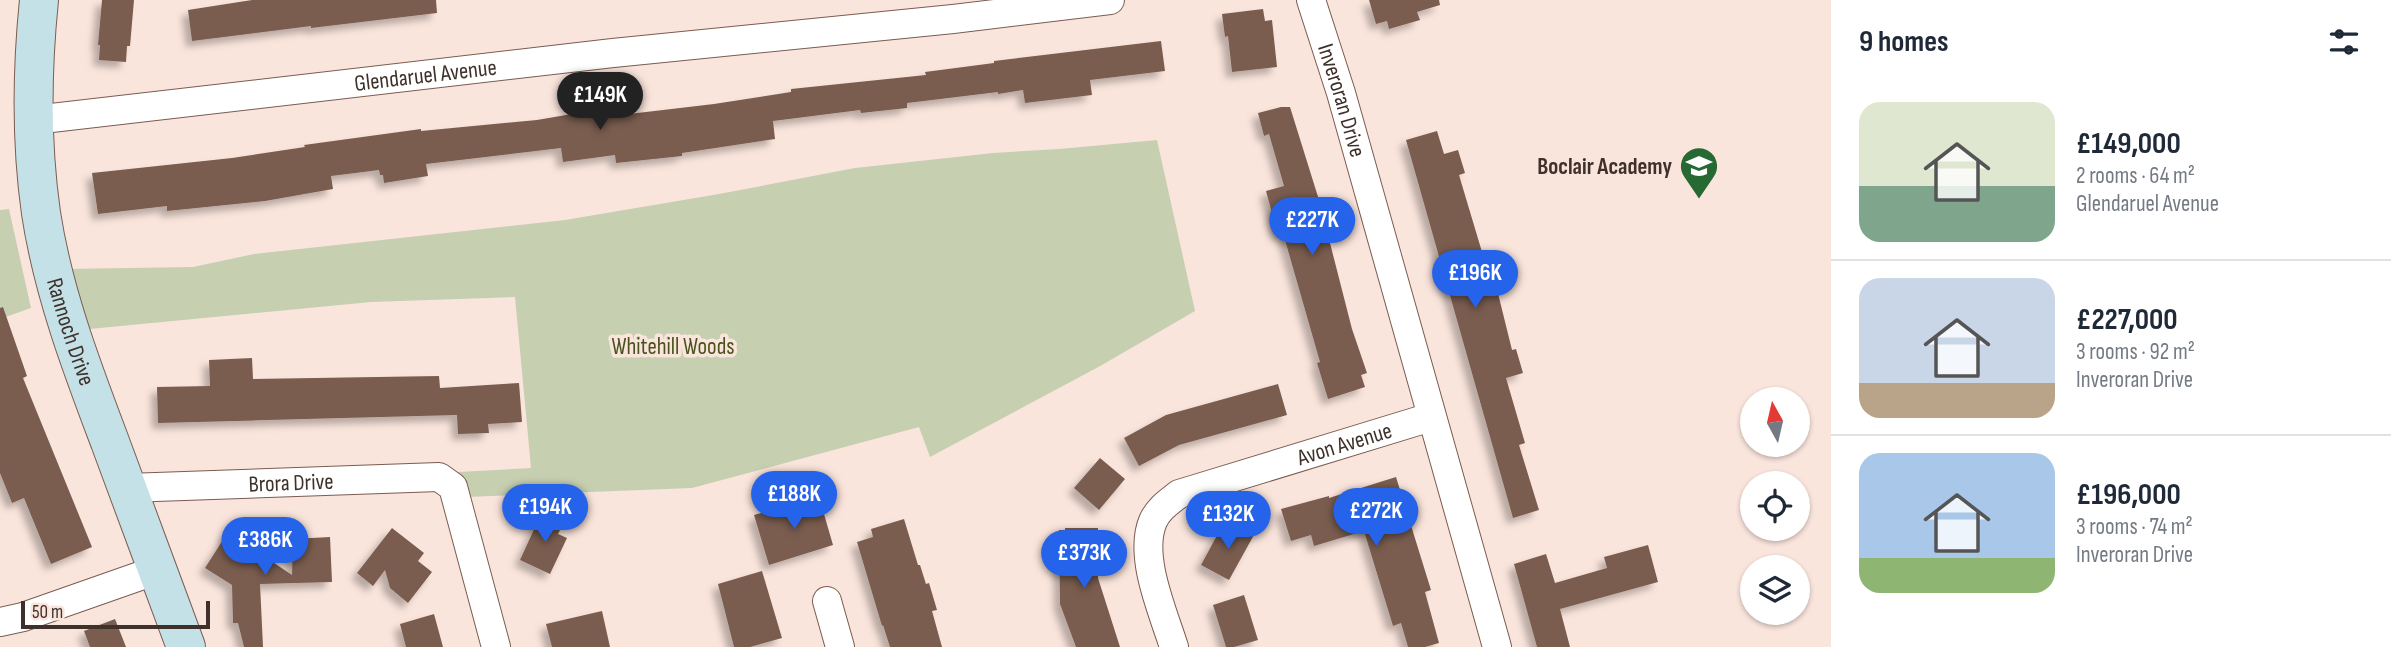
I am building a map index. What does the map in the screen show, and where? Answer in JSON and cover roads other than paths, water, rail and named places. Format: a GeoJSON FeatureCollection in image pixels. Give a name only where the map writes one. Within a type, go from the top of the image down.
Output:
{"type":"FeatureCollection","features":[{"type":"Feature","properties":{"kind":"street","name":"Rannoch Drive"},"geometry":{"type":"LineString","coordinates":[[39,0],[34,53],[34,120],[41,212],[53,275],[83,372],[186,647]]}},
{"type":"Feature","properties":{"kind":"street","name":"Glendaruel Avenue"},"geometry":{"type":"LineString","coordinates":[[34,120],[612,53],[953,19],[1110,0]]}},
{"type":"Feature","properties":{"kind":"street","name":"Inveroran Drive"},"geometry":{"type":"LineString","coordinates":[[1311,0],[1341,93],[1497,647]]}},
{"type":"Feature","properties":{"kind":"street","name":"Avon Avenue"},"geometry":{"type":"LineString","coordinates":[[1174,647],[1148,553],[1151,527],[1163,505],[1179,494],[1431,417]]}},
{"type":"Feature","properties":{"kind":"street","name":"Brora Drive"},"geometry":{"type":"LineString","coordinates":[[127,488],[439,477],[453,487],[496,647]]}},
{"type":"Feature","properties":{"kind":"street"},"geometry":{"type":"LineString","coordinates":[[0,622],[23,617],[158,570]]}},
{"type":"Feature","properties":{"kind":"street"},"geometry":{"type":"LineString","coordinates":[[827,601],[840,647]]}},
{"type":"Feature","properties":{"kind":"place","name":"Boclair Academy"},"geometry":{"type":"Point","coordinates":[1699,200]}},
{"type":"Feature","properties":{"kind":"park label","name":"Whitehill Woods"},"geometry":{"type":"Point","coordinates":[673,346]}}]}
